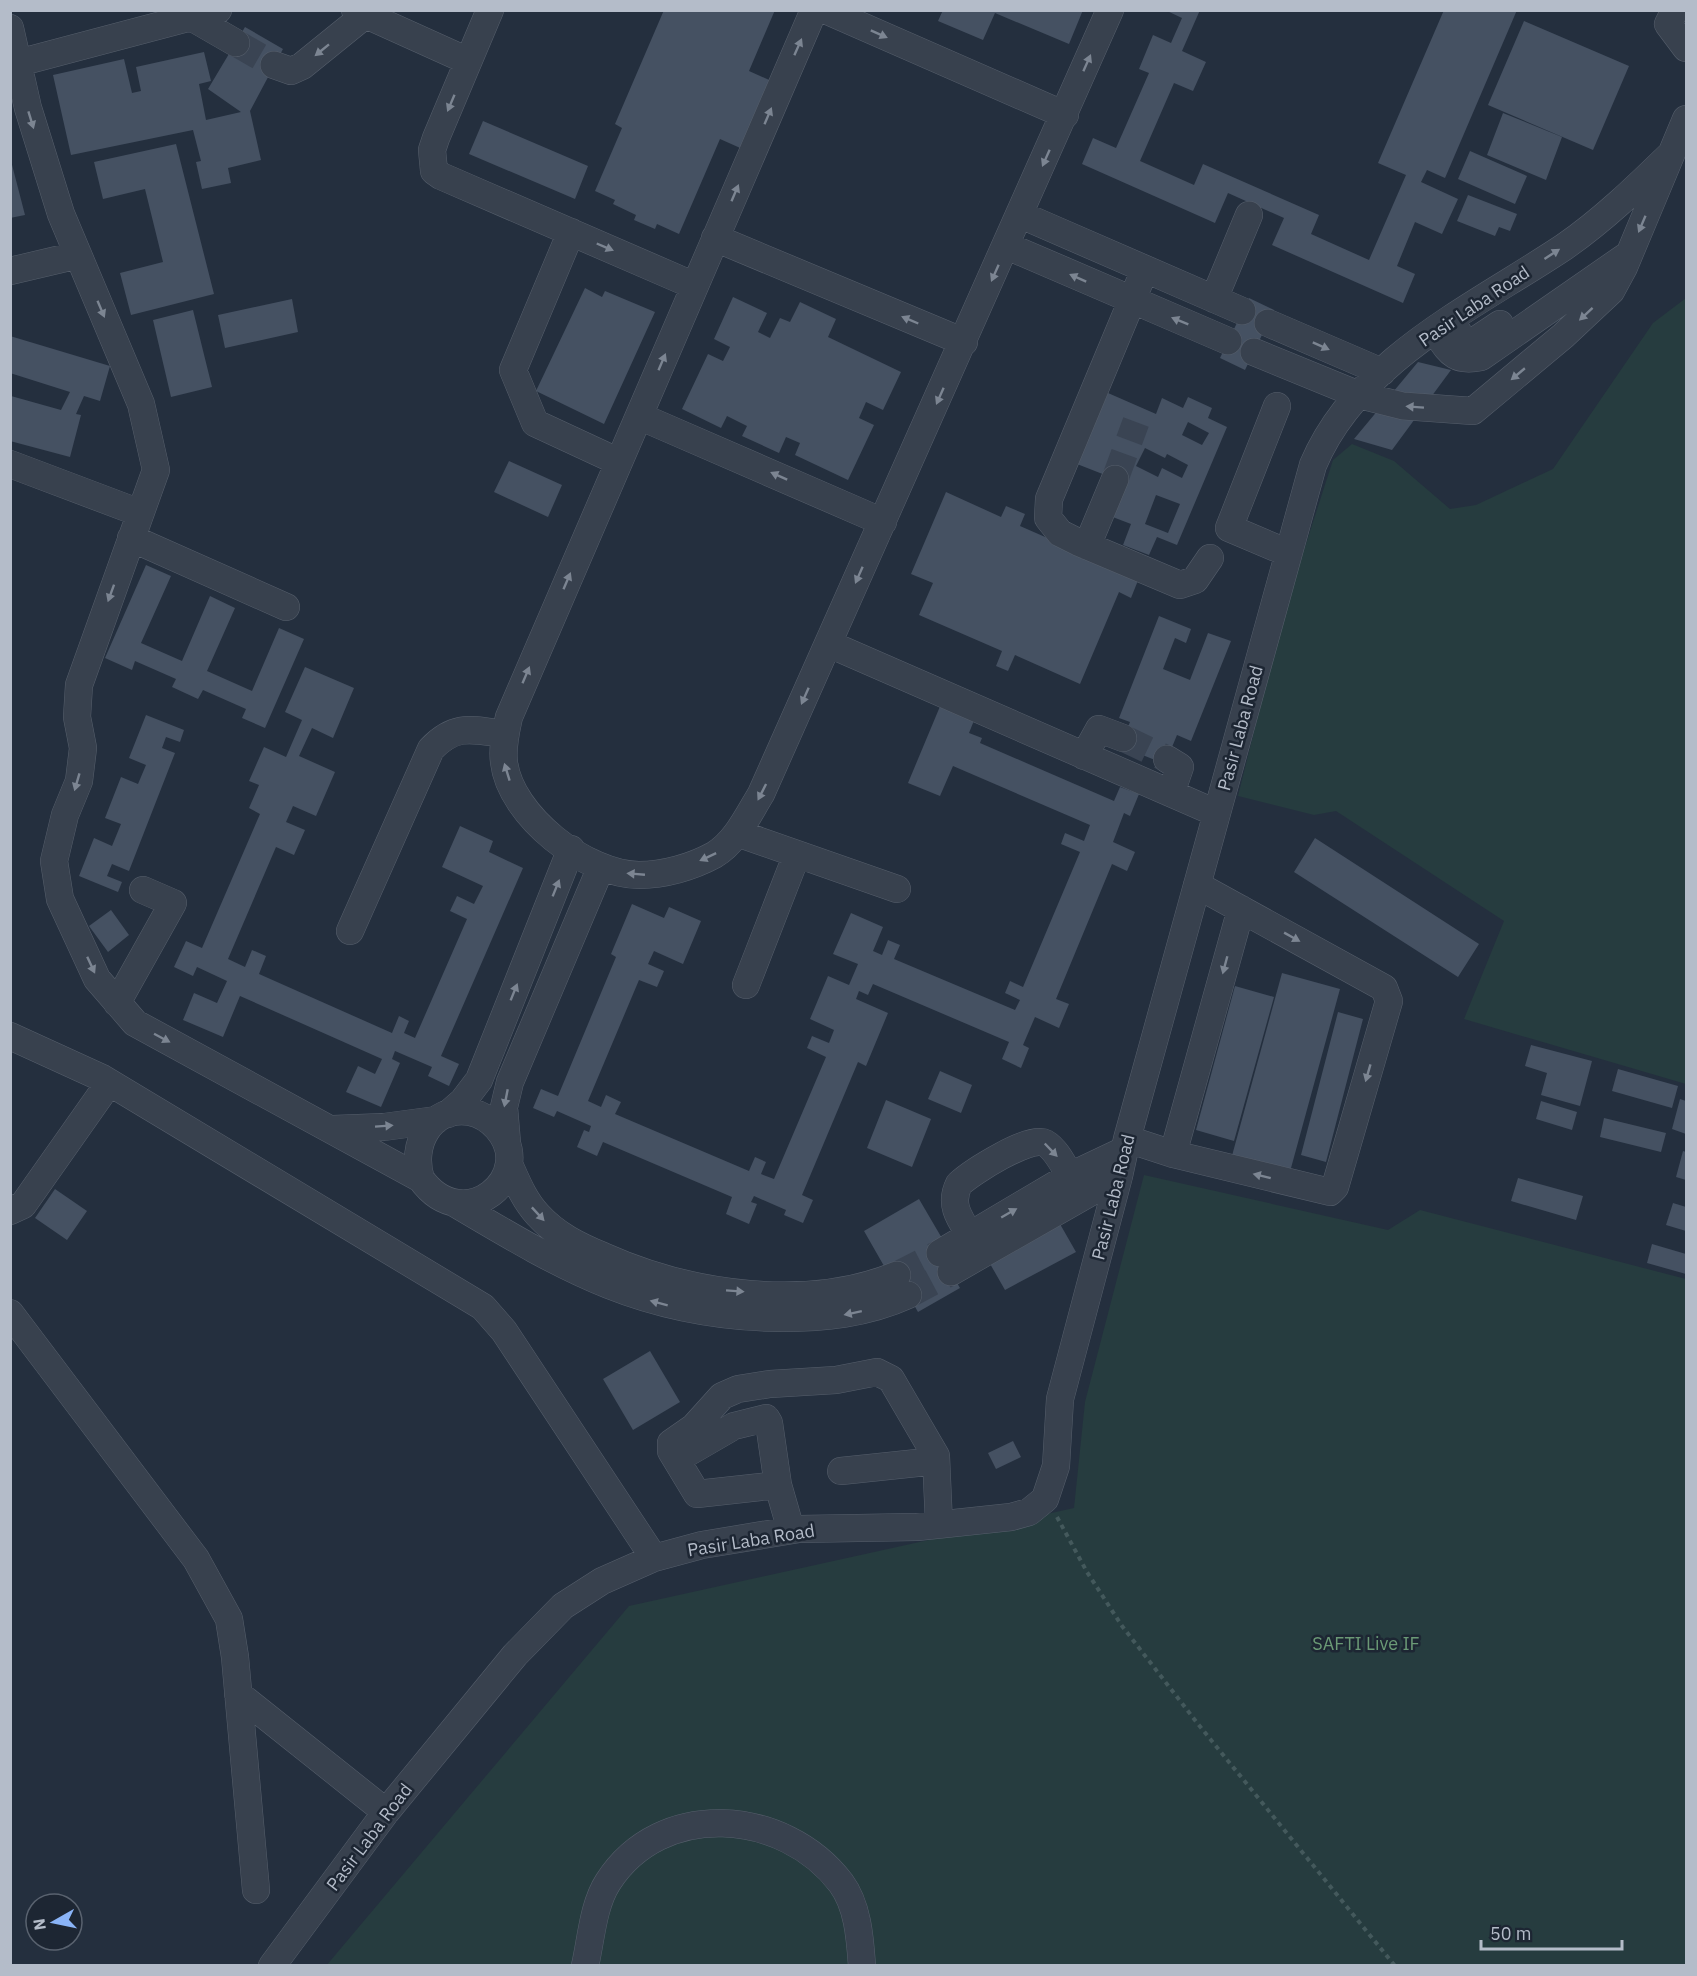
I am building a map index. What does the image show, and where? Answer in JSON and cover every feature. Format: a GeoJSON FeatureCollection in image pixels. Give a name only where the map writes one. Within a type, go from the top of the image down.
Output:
{"type":"FeatureCollection","features":[{"type":"Feature","properties":{"kind":"street"},"geometry":{"type":"LineString","coordinates":[[18,63],[181,16],[218,10]]}},
{"type":"Feature","properties":{"kind":"street"},"geometry":{"type":"LineString","coordinates":[[490,10],[436,138],[432,150],[434,171],[695,286]]}},
{"type":"Feature","properties":{"kind":"street"},"geometry":{"type":"LineString","coordinates":[[814,10],[508,717],[504,762],[510,782],[524,807],[535,824],[601,867],[638,875],[673,872],[715,854],[737,833],[761,794],[1021,215],[1110,10]]}},
{"type":"Feature","properties":{"kind":"street"},"geometry":{"type":"LineString","coordinates":[[825,10],[1065,115]]}},
{"type":"Feature","properties":{"kind":"street"},"geometry":{"type":"LineString","coordinates":[[1675,10],[1668,24],[1686,48]]}},
{"type":"Feature","properties":{"kind":"street"},"geometry":{"type":"LineString","coordinates":[[274,65],[291,71],[302,66],[360,13],[468,61]]}},
{"type":"Feature","properties":{"kind":"street"},"geometry":{"type":"LineString","coordinates":[[181,16],[236,43]]}},
{"type":"Feature","properties":{"kind":"street"},"geometry":{"type":"LineString","coordinates":[[10,28],[28,108],[61,214],[141,404],[156,470],[79,685],[76,717],[83,748],[79,781],[65,815],[54,861],[60,899],[97,978],[135,1023],[421,1179],[436,1195],[456,1204],[569,1269],[635,1297],[676,1308],[760,1318],[838,1316],[869,1310],[902,1285],[799,1294],[723,1290],[679,1284],[610,1259],[557,1233],[524,1197],[502,1133],[484,1116],[472,1112],[384,1126],[332,1129]]}},
{"type":"Feature","properties":{"kind":"street","name":"Pasir Laba Road"},"geometry":{"type":"LineString","coordinates":[[272,1965],[386,1812],[515,1655],[563,1606],[602,1581],[654,1558],[702,1545],[791,1530],[939,1524],[1011,1517],[1029,1512],[1045,1499],[1056,1466],[1060,1399],[1126,1144],[1288,553],[1313,465],[1323,442],[1340,415],[1382,372],[1443,326],[1566,245],[1624,199],[1671,154],[1686,119]]}},
{"type":"Feature","properties":{"kind":"street"},"geometry":{"type":"LineString","coordinates":[[1254,352],[1359,394],[1403,406],[1473,411],[1563,336],[1611,291],[1629,255],[1671,154]]}},
{"type":"Feature","properties":{"kind":"street"},"geometry":{"type":"LineString","coordinates":[[1021,215],[1242,311]]}},
{"type":"Feature","properties":{"kind":"street"},"geometry":{"type":"LineString","coordinates":[[1214,299],[1249,215]]}},
{"type":"Feature","properties":{"kind":"street"},"geometry":{"type":"LineString","coordinates":[[571,232],[513,370],[535,423],[619,462]]}},
{"type":"Feature","properties":{"kind":"street"},"geometry":{"type":"LineString","coordinates":[[716,238],[964,342]]}},
{"type":"Feature","properties":{"kind":"street"},"geometry":{"type":"LineString","coordinates":[[1007,246],[1228,341]]}},
{"type":"Feature","properties":{"kind":"street"},"geometry":{"type":"LineString","coordinates":[[10,271],[78,255]]}},
{"type":"Feature","properties":{"kind":"street"},"geometry":{"type":"LineString","coordinates":[[1443,326],[1453,356],[1468,360],[1480,357],[1629,255]]}},
{"type":"Feature","properties":{"kind":"street"},"geometry":{"type":"LineString","coordinates":[[1145,269],[1049,499],[1048,518],[1060,533],[1180,585],[1195,580],[1210,558]]}},
{"type":"Feature","properties":{"kind":"street"},"geometry":{"type":"LineString","coordinates":[[1268,323],[1382,372]]}},
{"type":"Feature","properties":{"kind":"street"},"geometry":{"type":"LineString","coordinates":[[1277,406],[1228,528],[1288,553]]}},
{"type":"Feature","properties":{"kind":"street"},"geometry":{"type":"LineString","coordinates":[[639,416],[883,522]]}},
{"type":"Feature","properties":{"kind":"street"},"geometry":{"type":"LineString","coordinates":[[10,464],[135,526],[286,607]]}},
{"type":"Feature","properties":{"kind":"street"},"geometry":{"type":"LineString","coordinates":[[1087,546],[1115,479]]}},
{"type":"Feature","properties":{"kind":"street"},"geometry":{"type":"LineString","coordinates":[[828,644],[1216,813]]}},
{"type":"Feature","properties":{"kind":"street"},"geometry":{"type":"LineString","coordinates":[[350,931],[431,749],[445,735],[454,731],[465,729],[505,734]]}},
{"type":"Feature","properties":{"kind":"street"},"geometry":{"type":"LineString","coordinates":[[1084,756],[1099,729],[1123,738]]}},
{"type":"Feature","properties":{"kind":"street"},"geometry":{"type":"LineString","coordinates":[[1167,759],[1180,767],[1171,793]]}},
{"type":"Feature","properties":{"kind":"street"},"geometry":{"type":"LineString","coordinates":[[737,833],[897,889]]}},
{"type":"Feature","properties":{"kind":"street"},"geometry":{"type":"LineString","coordinates":[[421,1179],[417,1153],[420,1140],[442,1117],[463,1101],[479,1080],[571,849]]}},
{"type":"Feature","properties":{"kind":"street"},"geometry":{"type":"LineString","coordinates":[[746,985],[797,854]]}},
{"type":"Feature","properties":{"kind":"street"},"geometry":{"type":"LineString","coordinates":[[456,1204],[471,1204],[490,1195],[504,1178],[508,1154],[504,1107],[510,1082],[601,867]]}},
{"type":"Feature","properties":{"kind":"street"},"geometry":{"type":"LineString","coordinates":[[1119,1176],[946,1263],[970,1235],[1126,1144],[1325,1192],[1332,1191],[1389,1001],[1384,988],[1197,885]]}},
{"type":"Feature","properties":{"kind":"street"},"geometry":{"type":"LineString","coordinates":[[117,1003],[173,903],[143,890]]}},
{"type":"Feature","properties":{"kind":"street"},"geometry":{"type":"LineString","coordinates":[[1173,1154],[1241,909]]}},
{"type":"Feature","properties":{"kind":"street"},"geometry":{"type":"LineString","coordinates":[[10,1036],[109,1083],[483,1307],[504,1331],[654,1558]]}},
{"type":"Feature","properties":{"kind":"street"},"geometry":{"type":"LineString","coordinates":[[10,1210],[22,1205],[109,1083]]}},
{"type":"Feature","properties":{"kind":"street"},"geometry":{"type":"LineString","coordinates":[[970,1235],[955,1209],[956,1191],[959,1184],[1022,1145],[1038,1141],[1046,1143],[1070,1176]]}},
{"type":"Feature","properties":{"kind":"street"},"geometry":{"type":"LineString","coordinates":[[10,1313],[196,1558],[229,1619],[256,1890]]}},
{"type":"Feature","properties":{"kind":"street"},"geometry":{"type":"LineString","coordinates":[[778,1485],[700,1495],[695,1491],[670,1451],[671,1443],[694,1427],[722,1396],[738,1389],[770,1384],[836,1380],[878,1372],[891,1378],[936,1461],[939,1524]]}},
{"type":"Feature","properties":{"kind":"street"},"geometry":{"type":"LineString","coordinates":[[676,1459],[734,1426],[766,1418],[770,1424],[778,1485],[791,1530]]}},
{"type":"Feature","properties":{"kind":"street"},"geometry":{"type":"LineString","coordinates":[[841,1471],[936,1461]]}},
{"type":"Feature","properties":{"kind":"street"},"geometry":{"type":"LineString","coordinates":[[238,1694],[386,1812]]}},
{"type":"Feature","properties":{"kind":"street"},"geometry":{"type":"LineString","coordinates":[[585,1965],[606,1884],[620,1866],[651,1841],[690,1826],[724,1822],[747,1824],[777,1832],[810,1851],[834,1875],[842,1884],[855,1911],[862,1965]]}},
{"type":"Feature","properties":{"kind":"path"},"geometry":{"type":"LineString","coordinates":[[1045,1499],[1064,1526],[1087,1572],[1122,1626],[1198,1724],[1395,1965]]}},
{"type":"Feature","properties":{"kind":"green space"},"geometry":{"type":"Polygon","coordinates":[[[1686,298],[1686,1084],[1464,1019],[1504,921],[1336,811],[1314,815],[1238,796],[1283,615],[1333,460],[1352,444],[1394,461],[1450,509],[1476,505],[1553,469],[1653,323],[1686,298]]]}},
{"type":"Feature","properties":{"kind":"green space","name":"SAFTI Live IF"},"geometry":{"type":"Polygon","coordinates":[[[1144,1175],[1388,1230],[1420,1210],[1686,1279],[1686,1965],[326,1966],[629,1606],[1074,1508],[1085,1402],[1144,1175]]]}},
{"type":"Feature","properties":{"kind":"building"},"geometry":{"type":"Polygon","coordinates":[[[664,10],[775,10],[749,71],[776,83],[747,151],[720,139],[679,234],[657,224],[655,229],[634,220],[636,215],[613,204],[615,200],[595,191],[622,128],[615,124],[664,10]]]}},
{"type":"Feature","properties":{"kind":"building"},"geometry":{"type":"Polygon","coordinates":[[[943,10],[1083,10],[1069,44],[995,13],[983,40],[938,21],[943,10]]]}},
{"type":"Feature","properties":{"kind":"building"},"geometry":{"type":"Polygon","coordinates":[[[1165,10],[1200,10],[1182,51],[1206,62],[1193,91],[1174,83],[1140,161],[1194,185],[1203,164],[1319,215],[1311,234],[1369,260],[1406,175],[1378,163],[1444,10],[1517,10],[1445,178],[1427,170],[1421,182],[1458,199],[1442,234],[1415,222],[1397,266],[1415,274],[1403,303],[1272,245],[1284,218],[1228,193],[1215,223],[1082,164],[1093,138],[1116,148],[1149,73],[1139,69],[1153,35],[1171,43],[1182,18],[1165,10]]]}},
{"type":"Feature","properties":{"kind":"building"},"geometry":{"type":"Polygon","coordinates":[[[1524,21],[1629,66],[1593,150],[1488,105],[1524,21]]]}},
{"type":"Feature","properties":{"kind":"building"},"geometry":{"type":"Polygon","coordinates":[[[245,27],[283,49],[250,111],[261,160],[228,168],[231,183],[202,189],[196,162],[201,161],[193,130],[71,155],[53,75],[124,59],[132,93],[141,91],[136,67],[204,52],[211,81],[199,84],[206,120],[241,112],[208,89],[245,27]]]}},
{"type":"Feature","properties":{"kind":"building"},"geometry":{"type":"Polygon","coordinates":[[[1503,113],[1562,137],[1546,180],[1487,155],[1503,113]]]}},
{"type":"Feature","properties":{"kind":"building"},"geometry":{"type":"Polygon","coordinates":[[[483,121],[588,166],[575,199],[469,154],[483,121]]]}},
{"type":"Feature","properties":{"kind":"building"},"geometry":{"type":"Polygon","coordinates":[[[176,144],[214,294],[131,315],[120,273],[163,262],[145,189],[103,199],[94,162],[176,144]]]}},
{"type":"Feature","properties":{"kind":"building"},"geometry":{"type":"Polygon","coordinates":[[[1470,151],[1527,176],[1515,204],[1458,179],[1470,151]]]}},
{"type":"Feature","properties":{"kind":"building"},"geometry":{"type":"Polygon","coordinates":[[[10,157],[25,215],[10,218],[10,157]]]}},
{"type":"Feature","properties":{"kind":"building"},"geometry":{"type":"Polygon","coordinates":[[[1468,195],[1517,214],[1510,231],[1499,227],[1495,236],[1457,221],[1468,195]]]}},
{"type":"Feature","properties":{"kind":"building"},"geometry":{"type":"Polygon","coordinates":[[[585,288],[602,297],[605,291],[655,312],[604,424],[536,391],[585,288]]]}},
{"type":"Feature","properties":{"kind":"building"},"geometry":{"type":"Polygon","coordinates":[[[733,297],[767,313],[758,332],[770,338],[780,318],[790,322],[800,302],[836,319],[828,337],[901,372],[883,410],[866,402],[859,418],[874,425],[848,480],[795,455],[800,443],[786,437],[779,453],[742,436],[747,426],[727,416],[721,428],[682,409],[708,354],[723,361],[730,347],[714,339],[733,297]]]}},
{"type":"Feature","properties":{"kind":"building"},"geometry":{"type":"Polygon","coordinates":[[[1249,298],[1274,310],[1245,370],[1220,358],[1249,298]]]}},
{"type":"Feature","properties":{"kind":"building"},"geometry":{"type":"Polygon","coordinates":[[[292,299],[298,332],[225,348],[218,315],[292,299]]]}},
{"type":"Feature","properties":{"kind":"building"},"geometry":{"type":"Polygon","coordinates":[[[193,310],[212,387],[171,397],[153,320],[193,310]]]}},
{"type":"Feature","properties":{"kind":"building"},"geometry":{"type":"Polygon","coordinates":[[[10,336],[110,366],[100,401],[84,396],[76,414],[81,415],[70,457],[10,441],[11,396],[61,410],[70,392],[10,373],[10,336]]]}},
{"type":"Feature","properties":{"kind":"building"},"geometry":{"type":"Polygon","coordinates":[[[1418,362],[1451,370],[1392,450],[1354,439],[1418,362]]]}},
{"type":"Feature","properties":{"kind":"building"},"geometry":{"type":"Polygon","coordinates":[[[1108,393],[1156,414],[1162,398],[1183,408],[1188,397],[1212,408],[1208,418],[1227,427],[1177,545],[1157,537],[1149,555],[1123,545],[1131,524],[1110,516],[1123,482],[1077,464],[1108,393]],[[1188,422],[1182,435],[1202,445],[1209,433],[1188,422]],[[1145,448],[1136,466],[1158,477],[1162,468],[1182,478],[1188,465],[1167,454],[1165,458],[1145,448]],[[1156,495],[1145,524],[1168,533],[1180,504],[1156,495]]]}},
{"type":"Feature","properties":{"kind":"building"},"geometry":{"type":"Polygon","coordinates":[[[509,461],[562,485],[548,517],[494,492],[509,461]]]}},
{"type":"Feature","properties":{"kind":"building"},"geometry":{"type":"Polygon","coordinates":[[[946,492],[1001,517],[1006,506],[1025,514],[1020,526],[1139,578],[1131,598],[1119,592],[1080,684],[1015,655],[1008,671],[996,666],[1002,651],[919,615],[933,583],[911,574],[946,492]]]}},
{"type":"Feature","properties":{"kind":"building"},"geometry":{"type":"Polygon","coordinates":[[[146,565],[171,576],[141,643],[182,661],[210,596],[235,608],[207,671],[252,691],[279,628],[304,639],[265,728],[242,718],[246,709],[203,690],[198,699],[172,687],[176,679],[135,661],[132,670],[105,658],[146,565]]]}},
{"type":"Feature","properties":{"kind":"building"},"geometry":{"type":"Polygon","coordinates":[[[1159,616],[1191,629],[1186,643],[1175,638],[1163,669],[1190,680],[1208,633],[1231,641],[1191,741],[1177,735],[1165,764],[1120,746],[1130,722],[1119,718],[1159,616]]]}},
{"type":"Feature","properties":{"kind":"building"},"geometry":{"type":"Polygon","coordinates":[[[305,667],[354,688],[333,738],[312,728],[299,756],[335,772],[316,816],[293,806],[286,822],[305,830],[294,855],[276,847],[228,959],[245,967],[252,950],[266,956],[259,974],[392,1033],[399,1016],[409,1021],[404,1033],[415,1038],[467,919],[450,911],[457,896],[474,904],[483,886],[442,867],[460,826],[493,841],[489,852],[523,868],[441,1056],[459,1064],[449,1086],[428,1076],[432,1067],[395,1051],[392,1059],[400,1063],[381,1107],[346,1092],[358,1066],[375,1074],[382,1059],[240,996],[223,1037],[183,1020],[194,993],[217,1003],[227,981],[197,967],[193,976],[174,967],[186,941],[202,948],[260,814],[249,808],[259,785],[249,781],[264,747],[286,757],[302,720],[285,712],[305,667]]]}},
{"type":"Feature","properties":{"kind":"building"},"geometry":{"type":"Polygon","coordinates":[[[941,704],[975,718],[969,733],[982,738],[980,743],[1114,801],[1120,787],[1139,794],[1130,816],[1124,813],[1113,842],[1135,852],[1127,871],[1112,864],[1056,999],[1069,1004],[1059,1028],[1035,1017],[1023,1045],[1029,1048],[1021,1068],[1002,1059],[1009,1042],[873,984],[868,995],[859,991],[856,999],[888,1013],[866,1066],[858,1062],[802,1195],[813,1200],[803,1223],[784,1215],[786,1210],[754,1196],[751,1202],[757,1204],[749,1224],[726,1214],[732,1197],[603,1142],[597,1156],[577,1147],[584,1130],[589,1132],[591,1126],[557,1111],[554,1117],[533,1108],[541,1089],[558,1096],[616,957],[611,954],[632,904],[664,918],[669,907],[701,921],[683,964],[654,951],[648,964],[664,971],[657,987],[639,980],[588,1101],[601,1107],[606,1095],[621,1102],[615,1114],[749,1171],[755,1157],[766,1162],[761,1174],[774,1179],[826,1057],[807,1048],[812,1036],[829,1043],[834,1030],[810,1019],[828,976],[849,985],[858,964],[833,954],[851,913],[883,927],[873,951],[882,955],[888,940],[900,945],[894,959],[1015,1010],[1020,1000],[1005,993],[1010,981],[1023,987],[1080,852],[1061,844],[1065,833],[1084,841],[1090,825],[953,766],[940,796],[908,783],[941,704]]]}},
{"type":"Feature","properties":{"kind":"building"},"geometry":{"type":"Polygon","coordinates":[[[146,715],[184,730],[180,742],[166,737],[162,748],[175,753],[129,871],[112,864],[107,876],[122,882],[118,892],[79,876],[94,838],[112,846],[121,824],[105,818],[121,777],[138,784],[146,765],[129,758],[146,715]]]}},
{"type":"Feature","properties":{"kind":"building"},"geometry":{"type":"Polygon","coordinates":[[[1315,838],[1479,944],[1458,977],[1294,872],[1315,838]]]}},
{"type":"Feature","properties":{"kind":"building"},"geometry":{"type":"Polygon","coordinates":[[[111,910],[129,935],[108,952],[89,926],[111,910]]]}},
{"type":"Feature","properties":{"kind":"building"},"geometry":{"type":"Polygon","coordinates":[[[1282,973],[1340,989],[1288,1179],[1230,1163],[1282,973]]]}},
{"type":"Feature","properties":{"kind":"building"},"geometry":{"type":"Polygon","coordinates":[[[1235,986],[1274,997],[1234,1141],[1196,1130],[1235,986]]]}},
{"type":"Feature","properties":{"kind":"building"},"geometry":{"type":"Polygon","coordinates":[[[1338,1012],[1363,1019],[1326,1162],[1301,1155],[1338,1012]]]}},
{"type":"Feature","properties":{"kind":"building"},"geometry":{"type":"Polygon","coordinates":[[[1531,1045],[1592,1061],[1580,1106],[1541,1095],[1547,1073],[1525,1066],[1531,1045]]]}},
{"type":"Feature","properties":{"kind":"building"},"geometry":{"type":"Polygon","coordinates":[[[1618,1069],[1678,1086],[1672,1108],[1612,1091],[1618,1069]]]}},
{"type":"Feature","properties":{"kind":"building"},"geometry":{"type":"Polygon","coordinates":[[[940,1071],[972,1085],[961,1113],[928,1099],[940,1071]]]}},
{"type":"Feature","properties":{"kind":"building"},"geometry":{"type":"Polygon","coordinates":[[[1680,1099],[1686,1101],[1686,1134],[1672,1129],[1680,1099]]]}},
{"type":"Feature","properties":{"kind":"building"},"geometry":{"type":"Polygon","coordinates":[[[886,1100],[931,1119],[912,1167],[867,1148],[886,1100]]]}},
{"type":"Feature","properties":{"kind":"building"},"geometry":{"type":"Polygon","coordinates":[[[1541,1101],[1577,1112],[1572,1130],[1536,1119],[1541,1101]]]}},
{"type":"Feature","properties":{"kind":"building"},"geometry":{"type":"Polygon","coordinates":[[[1604,1118],[1666,1133],[1661,1152],[1600,1137],[1604,1118]]]}},
{"type":"Feature","properties":{"kind":"building"},"geometry":{"type":"Polygon","coordinates":[[[1683,1151],[1686,1152],[1686,1180],[1676,1177],[1683,1151]]]}},
{"type":"Feature","properties":{"kind":"building"},"geometry":{"type":"Polygon","coordinates":[[[1518,1178],[1583,1196],[1576,1220],[1511,1201],[1518,1178]]]}},
{"type":"Feature","properties":{"kind":"building"},"geometry":{"type":"Polygon","coordinates":[[[55,1189],[87,1211],[67,1240],[35,1218],[55,1189]]]}},
{"type":"Feature","properties":{"kind":"building"},"geometry":{"type":"Polygon","coordinates":[[[919,1199],[943,1240],[935,1245],[960,1288],[918,1312],[893,1269],[888,1273],[864,1231],[919,1199]]]}},
{"type":"Feature","properties":{"kind":"building"},"geometry":{"type":"Polygon","coordinates":[[[1673,1203],[1686,1207],[1686,1231],[1666,1225],[1673,1203]]]}},
{"type":"Feature","properties":{"kind":"building"},"geometry":{"type":"Polygon","coordinates":[[[1060,1224],[1076,1252],[1005,1290],[989,1262],[1060,1224]]]}},
{"type":"Feature","properties":{"kind":"building"},"geometry":{"type":"Polygon","coordinates":[[[1652,1244],[1686,1254],[1686,1274],[1647,1263],[1652,1244]]]}},
{"type":"Feature","properties":{"kind":"building"},"geometry":{"type":"Polygon","coordinates":[[[650,1351],[680,1402],[633,1430],[603,1379],[650,1351]]]}},
{"type":"Feature","properties":{"kind":"building"},"geometry":{"type":"Polygon","coordinates":[[[1013,1441],[1021,1457],[996,1469],[988,1453],[1013,1441]]]}},
{"type":"Feature","properties":{"kind":"tunnel"},"geometry":{"type":"LineString","coordinates":[[236,43],[274,65]]}},
{"type":"Feature","properties":{"kind":"tunnel"},"geometry":{"type":"LineString","coordinates":[[1115,479],[1136,422]]}},
{"type":"Feature","properties":{"kind":"tunnel"},"geometry":{"type":"LineString","coordinates":[[1123,738],[1167,759]]}},
{"type":"Feature","properties":{"kind":"tunnel"},"geometry":{"type":"LineString","coordinates":[[897,1275],[940,1253]]}},
{"type":"Feature","properties":{"kind":"tunnel"},"geometry":{"type":"LineString","coordinates":[[908,1295],[951,1272]]}}]}
